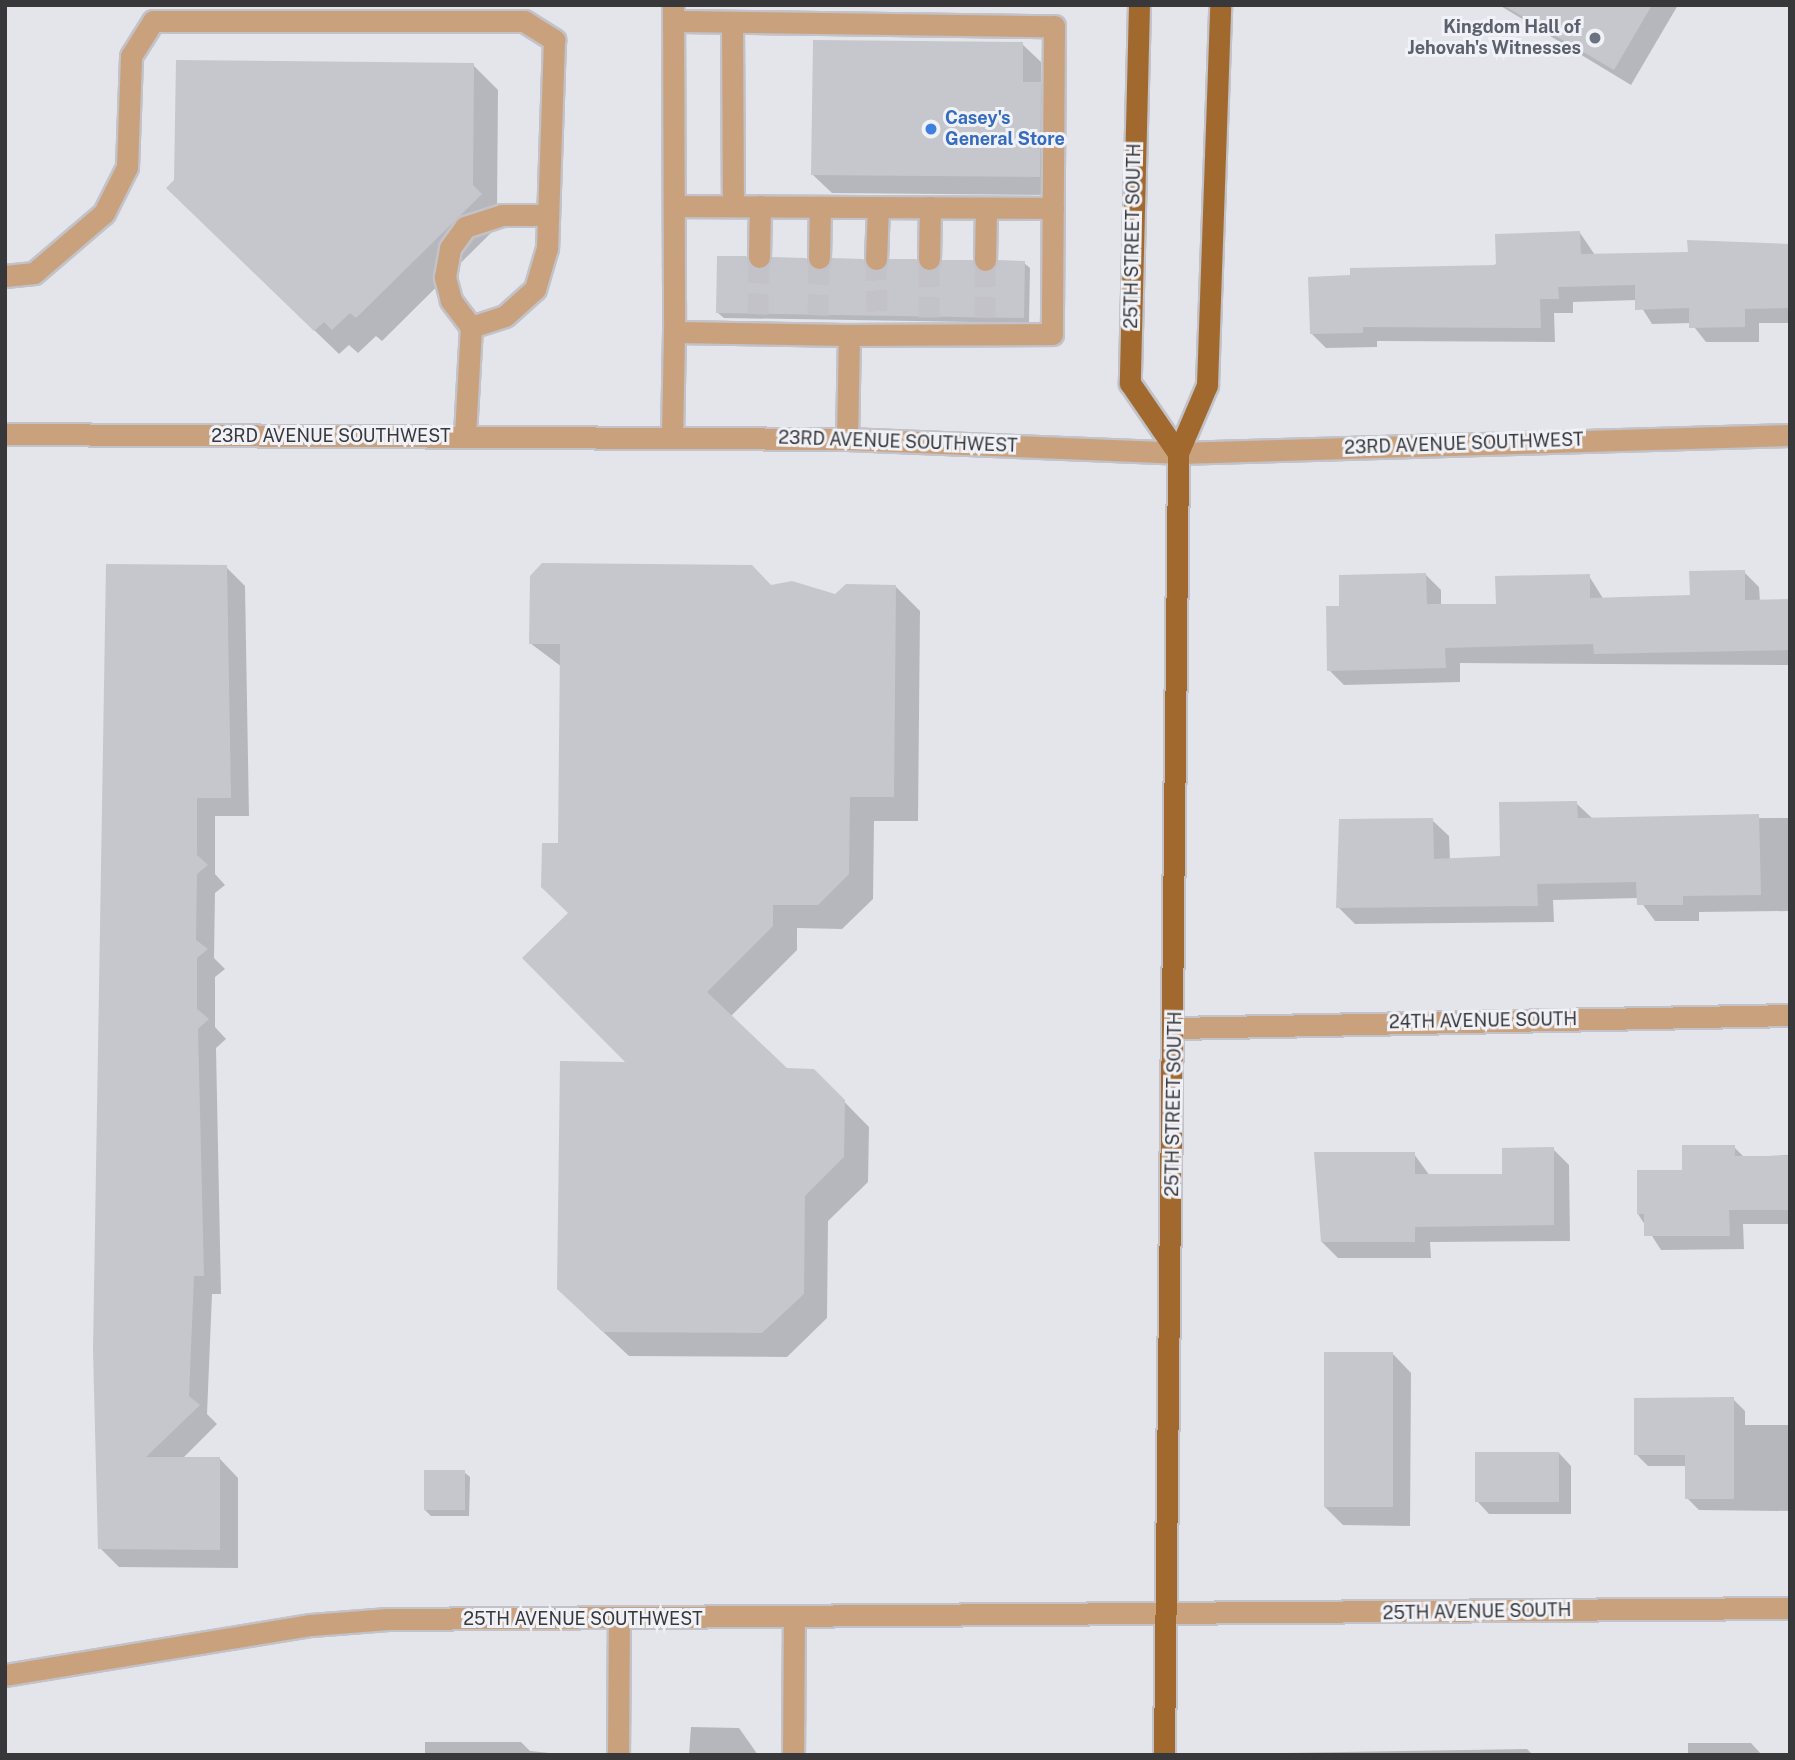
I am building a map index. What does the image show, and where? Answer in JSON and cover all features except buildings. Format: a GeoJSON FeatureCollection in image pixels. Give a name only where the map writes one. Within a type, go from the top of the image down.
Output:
{"type":"FeatureCollection","features":[{"type":"Feature","properties":{"kind":"main road","name":"25TH STREET SOUTH"},"geometry":{"type":"LineString","coordinates":[[1139,5],[1130,383],[1178,453]]}},
{"type":"Feature","properties":{"kind":"main road","name":"25TH STREET SOUTH"},"geometry":{"type":"LineString","coordinates":[[1164,1755],[1176,1028],[1178,453],[1207,385],[1220,5]]}},
{"type":"Feature","properties":{"kind":"street"},"geometry":{"type":"LineString","coordinates":[[672,437],[675,206],[673,13],[732,22],[1054,26],[1052,334],[984,326],[877,326],[849,335],[818,324],[758,324],[674,332]]}},
{"type":"Feature","properties":{"kind":"street"},"geometry":{"type":"LineString","coordinates":[[5,276],[34,273],[104,213],[127,167],[131,56],[153,21],[524,21],[554,40],[546,215],[547,248],[535,289],[505,316],[471,327]]}},
{"type":"Feature","properties":{"kind":"street"},"geometry":{"type":"LineString","coordinates":[[732,22],[733,206]]}},
{"type":"Feature","properties":{"kind":"street"},"geometry":{"type":"LineString","coordinates":[[675,206],[1053,208]]}},
{"type":"Feature","properties":{"kind":"street"},"geometry":{"type":"LineString","coordinates":[[759,257],[760,206]]}},
{"type":"Feature","properties":{"kind":"street"},"geometry":{"type":"LineString","coordinates":[[819,258],[820,207]]}},
{"type":"Feature","properties":{"kind":"street"},"geometry":{"type":"LineString","coordinates":[[876,259],[878,207]]}},
{"type":"Feature","properties":{"kind":"street"},"geometry":{"type":"LineString","coordinates":[[929,259],[930,207]]}},
{"type":"Feature","properties":{"kind":"street"},"geometry":{"type":"LineString","coordinates":[[985,260],[986,208]]}},
{"type":"Feature","properties":{"kind":"street"},"geometry":{"type":"LineString","coordinates":[[465,436],[471,327],[451,300],[445,277],[450,248],[465,226],[502,215],[546,215]]}},
{"type":"Feature","properties":{"kind":"street"},"geometry":{"type":"LineString","coordinates":[[847,439],[849,335]]}},
{"type":"Feature","properties":{"kind":"street","name":"23RD AVENUE SOUTHWEST"},"geometry":{"type":"LineString","coordinates":[[5,434],[847,439],[1178,453],[1790,435]]}},
{"type":"Feature","properties":{"kind":"street","name":"24TH AVENUE SOUTH"},"geometry":{"type":"LineString","coordinates":[[1176,1028],[1790,1015]]}},
{"type":"Feature","properties":{"kind":"street","name":"25TH AVENUE SOUTH"},"geometry":{"type":"LineString","coordinates":[[1165,1615],[1790,1608]]}},
{"type":"Feature","properties":{"kind":"street","name":"25TH AVENUE SOUTHWEST"},"geometry":{"type":"LineString","coordinates":[[5,1675],[311,1625],[619,1619],[1165,1615]]}},
{"type":"Feature","properties":{"kind":"street"},"geometry":{"type":"LineString","coordinates":[[618,1755],[619,1619]]}},
{"type":"Feature","properties":{"kind":"street"},"geometry":{"type":"LineString","coordinates":[[793,1755],[794,1619]]}},
{"type":"Feature","properties":{"kind":"tunnel"},"geometry":{"type":"LineString","coordinates":[[758,314],[759,257]]}},
{"type":"Feature","properties":{"kind":"tunnel"},"geometry":{"type":"LineString","coordinates":[[818,315],[819,258]]}},
{"type":"Feature","properties":{"kind":"tunnel"},"geometry":{"type":"LineString","coordinates":[[876,259],[877,316]]}},
{"type":"Feature","properties":{"kind":"tunnel"},"geometry":{"type":"LineString","coordinates":[[929,259],[929,317]]}},
{"type":"Feature","properties":{"kind":"tunnel"},"geometry":{"type":"LineString","coordinates":[[985,260],[985,317]]}},
{"type":"Feature","properties":{"kind":"place","name":"Kingdom Hall of Jehovah's Witnesses"},"geometry":{"type":"Point","coordinates":[1595,38]}},
{"type":"Feature","properties":{"kind":"place","name":"Casey's General Store"},"geometry":{"type":"Point","coordinates":[931,129]}}]}
